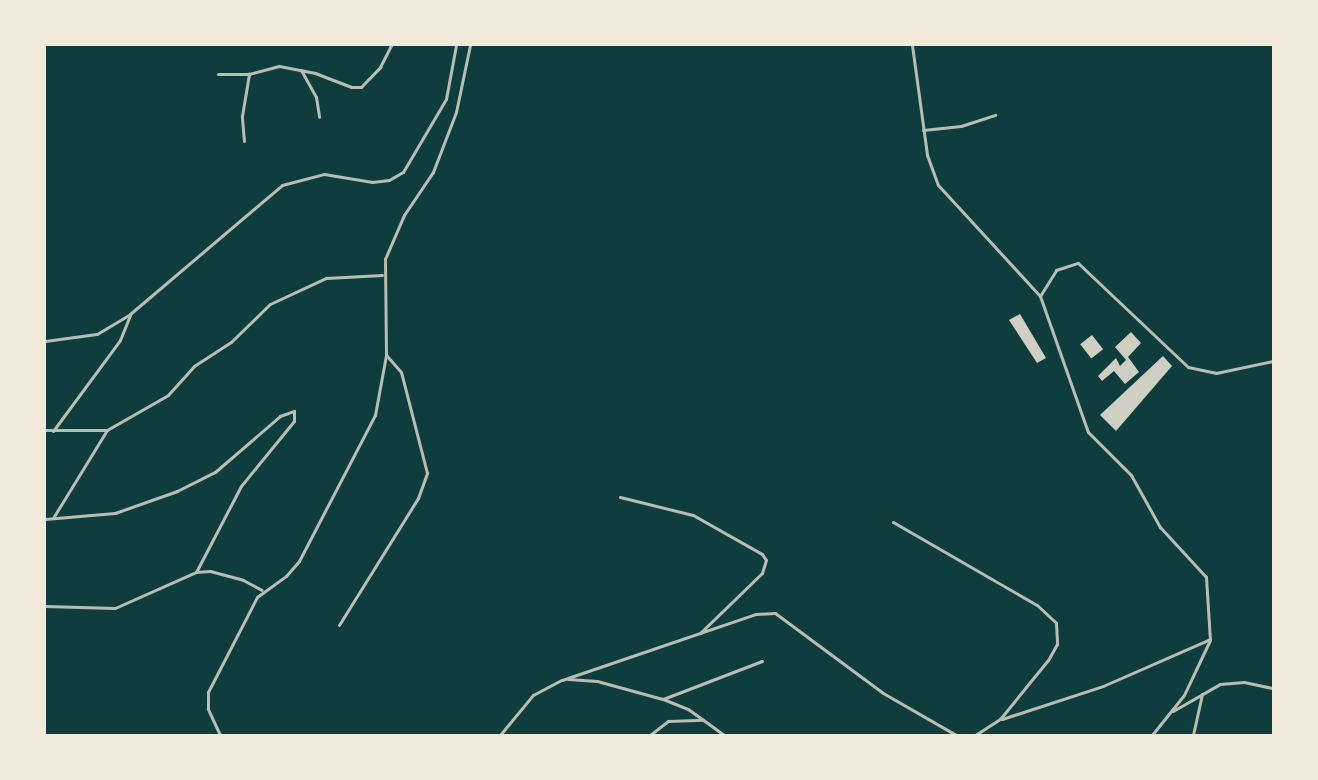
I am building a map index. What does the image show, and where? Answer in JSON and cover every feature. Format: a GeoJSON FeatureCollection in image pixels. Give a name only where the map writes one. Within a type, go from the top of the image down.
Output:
{"type":"FeatureCollection","features":[{"type":"Feature","properties":{"kind":"street"},"geometry":{"type":"LineString","coordinates":[[218,74],[249,74],[279,66],[300,69],[351,87],[361,87],[380,67],[391,45]]}},
{"type":"Feature","properties":{"kind":"street"},"geometry":{"type":"LineString","coordinates":[[45,341],[97,334],[130,314],[282,185],[324,174],[380,182],[403,172],[447,99],[456,45]]}},
{"type":"Feature","properties":{"kind":"street"},"geometry":{"type":"LineString","coordinates":[[220,735],[206,698],[262,590],[286,576],[299,561],[361,448],[377,409],[386,355],[382,275],[392,237],[434,172],[452,126],[470,45]]}},
{"type":"Feature","properties":{"kind":"street"},"geometry":{"type":"LineString","coordinates":[[912,45],[927,155],[938,185],[1040,296],[1088,432],[1131,475],[1160,527],[1206,577],[1210,640],[1195,674],[1171,712],[1152,735]]}},
{"type":"Feature","properties":{"kind":"street"},"geometry":{"type":"LineString","coordinates":[[300,69],[311,85],[319,117]]}},
{"type":"Feature","properties":{"kind":"street"},"geometry":{"type":"LineString","coordinates":[[244,141],[242,116],[249,74]]}},
{"type":"Feature","properties":{"kind":"street"},"geometry":{"type":"LineString","coordinates":[[923,130],[961,126],[995,115]]}},
{"type":"Feature","properties":{"kind":"street"},"geometry":{"type":"LineString","coordinates":[[1040,296],[1056,270],[1078,263],[1188,367],[1216,374],[1273,361]]}},
{"type":"Feature","properties":{"kind":"street"},"geometry":{"type":"LineString","coordinates":[[53,518],[107,430],[168,394],[194,366],[231,342],[270,304],[326,278],[382,275]]}},
{"type":"Feature","properties":{"kind":"street"},"geometry":{"type":"LineString","coordinates":[[53,430],[120,340],[130,314]]}},
{"type":"Feature","properties":{"kind":"street"},"geometry":{"type":"LineString","coordinates":[[339,625],[418,498],[427,473],[401,372],[386,355]]}},
{"type":"Feature","properties":{"kind":"street"},"geometry":{"type":"LineString","coordinates":[[45,519],[115,513],[177,491],[221,467],[288,411],[294,411],[296,416],[241,486],[196,572]]}},
{"type":"Feature","properties":{"kind":"street"},"geometry":{"type":"LineString","coordinates":[[45,430],[107,430]]}},
{"type":"Feature","properties":{"kind":"street"},"geometry":{"type":"LineString","coordinates":[[620,497],[693,515],[753,546],[766,560],[762,573],[747,590],[696,637]]}},
{"type":"Feature","properties":{"kind":"street"},"geometry":{"type":"LineString","coordinates":[[893,522],[1037,605],[1056,623],[1059,637],[1054,651],[1000,719]]}},
{"type":"Feature","properties":{"kind":"street"},"geometry":{"type":"LineString","coordinates":[[45,606],[115,608],[196,572],[225,574],[262,590]]}},
{"type":"Feature","properties":{"kind":"street"},"geometry":{"type":"LineString","coordinates":[[500,735],[533,695],[562,680],[696,637],[756,614],[782,615],[883,693],[956,735]]}},
{"type":"Feature","properties":{"kind":"street"},"geometry":{"type":"LineString","coordinates":[[975,735],[1000,719],[1103,686],[1210,640]]}},
{"type":"Feature","properties":{"kind":"street"},"geometry":{"type":"LineString","coordinates":[[663,699],[762,661]]}},
{"type":"Feature","properties":{"kind":"street"},"geometry":{"type":"LineString","coordinates":[[562,680],[597,681],[663,699],[705,720],[724,735]]}},
{"type":"Feature","properties":{"kind":"street"},"geometry":{"type":"LineString","coordinates":[[1171,712],[1202,694],[1231,682],[1273,688]]}},
{"type":"Feature","properties":{"kind":"street"},"geometry":{"type":"LineString","coordinates":[[1193,735],[1202,694]]}},
{"type":"Feature","properties":{"kind":"street"},"geometry":{"type":"LineString","coordinates":[[650,735],[668,721],[705,720]]}},
{"type":"Feature","properties":{"kind":"building"},"geometry":{"type":"Polygon","coordinates":[[[1020,314],[1046,358],[1037,363],[1009,320],[1020,314]]]}},
{"type":"Feature","properties":{"kind":"building"},"geometry":{"type":"Polygon","coordinates":[[[1131,332],[1141,343],[1128,357],[1139,372],[1125,384],[1114,371],[1102,381],[1098,376],[1116,358],[1120,366],[1126,360],[1115,347],[1131,332]]]}},
{"type":"Feature","properties":{"kind":"building"},"geometry":{"type":"Polygon","coordinates":[[[1092,335],[1103,349],[1091,358],[1080,344],[1092,335]]]}},
{"type":"Feature","properties":{"kind":"building"},"geometry":{"type":"Polygon","coordinates":[[[1163,356],[1172,366],[1116,431],[1100,415],[1163,356]]]}}]}
